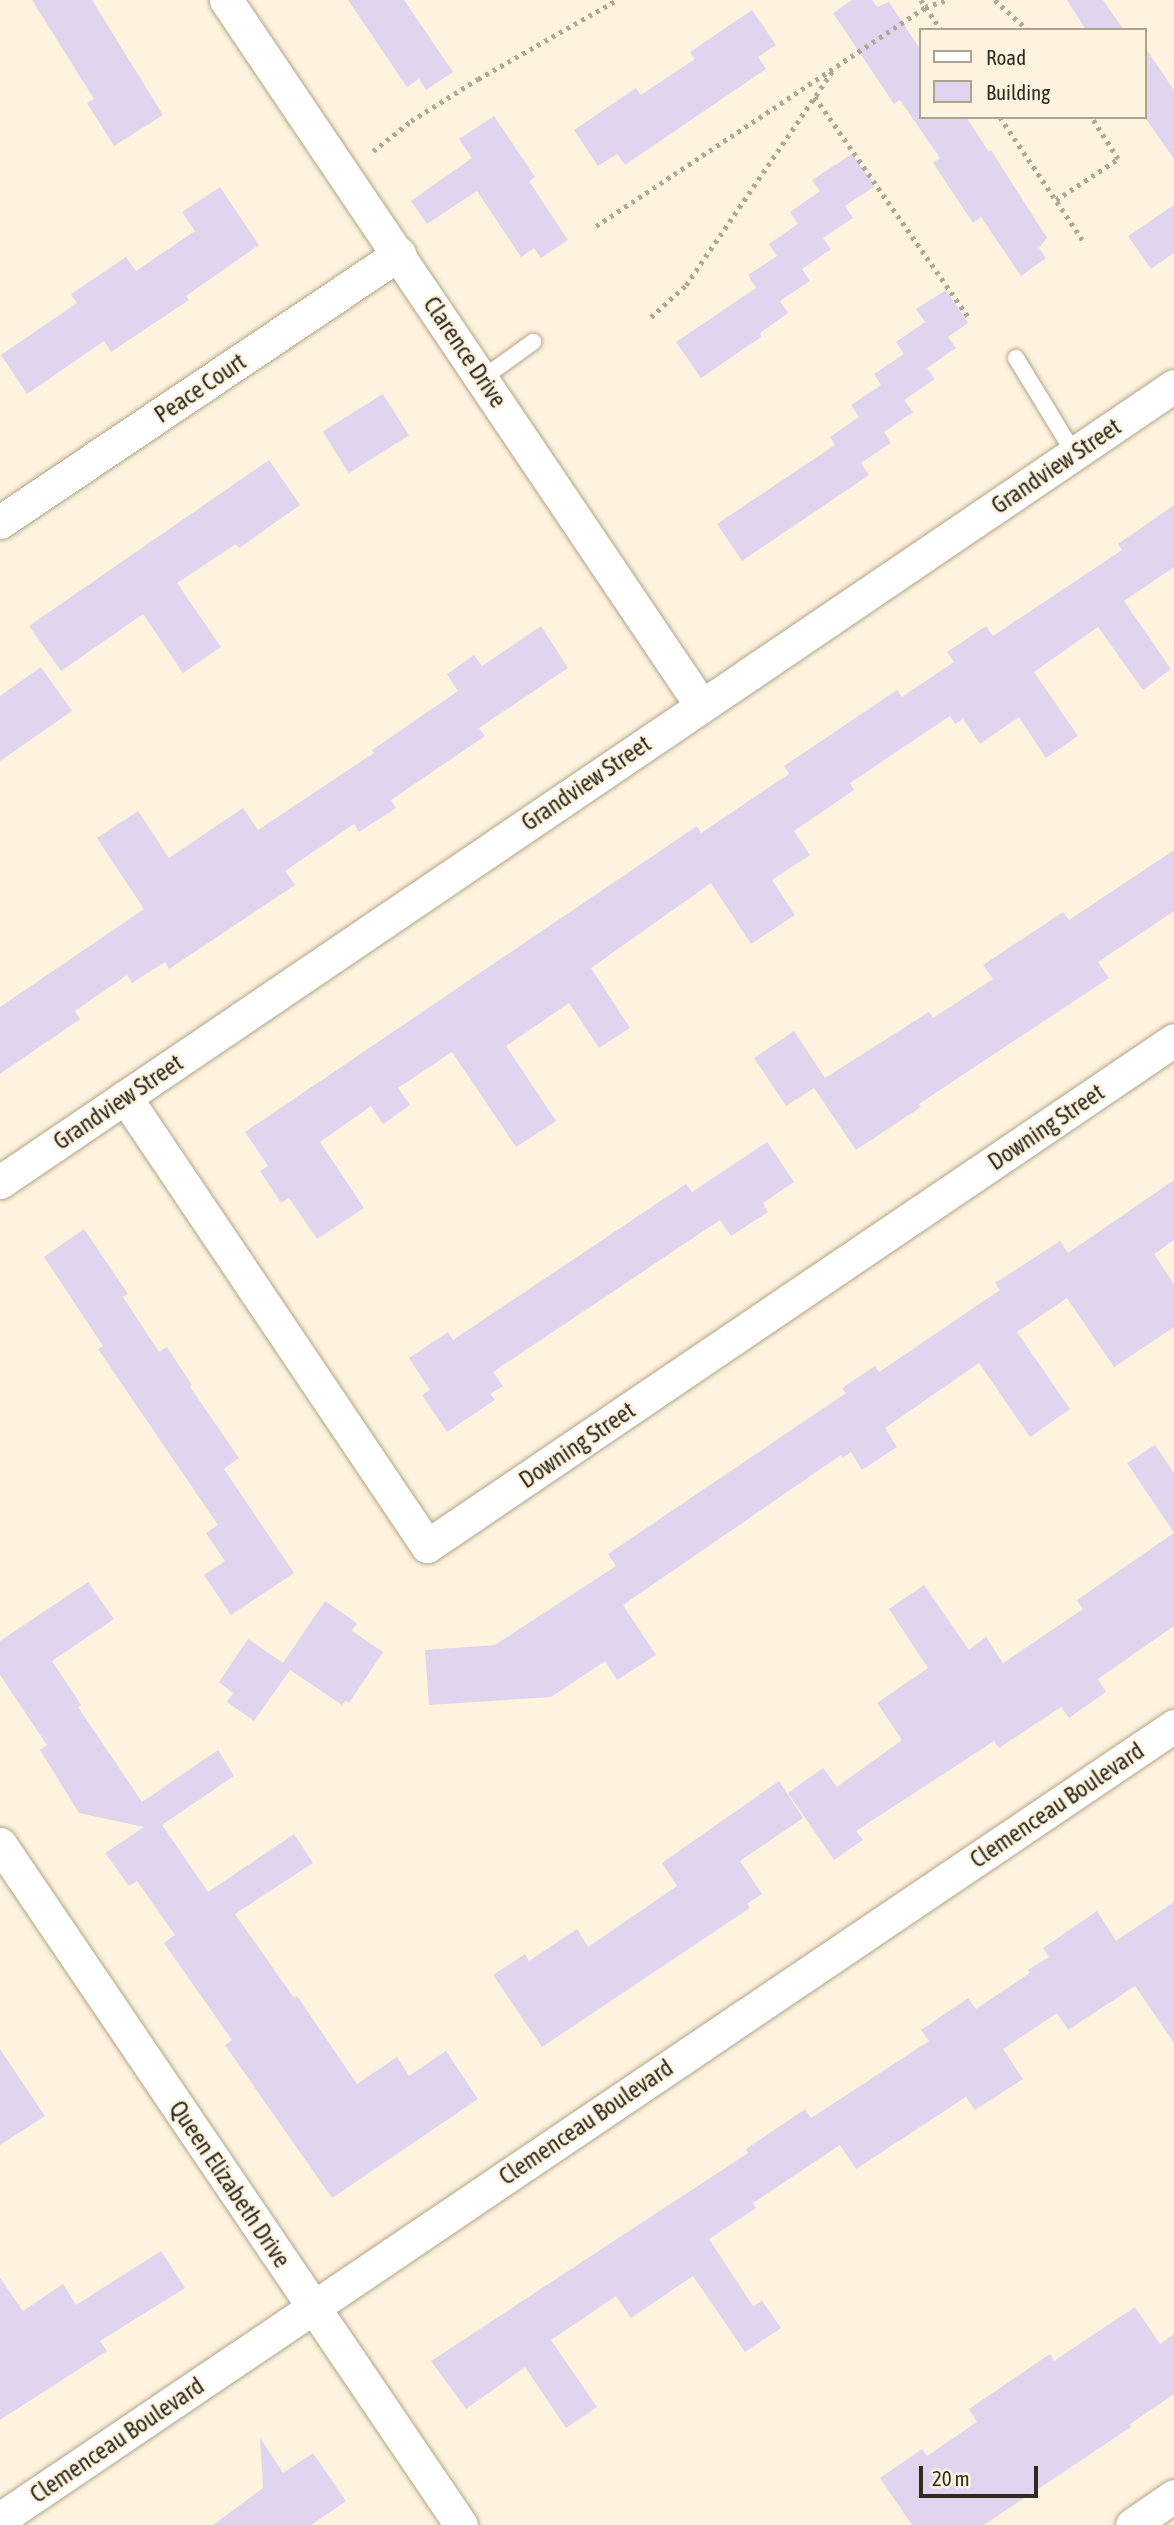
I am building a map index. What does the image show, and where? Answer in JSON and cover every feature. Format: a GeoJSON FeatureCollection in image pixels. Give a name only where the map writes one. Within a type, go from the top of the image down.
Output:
{"type":"FeatureCollection","features":[{"type":"Feature","properties":{"kind":"street","name":"Clarence Drive"},"geometry":{"type":"LineString","coordinates":[[226,0],[701,705]]}},
{"type":"Feature","properties":{"kind":"street","name":"Peace Court"},"geometry":{"type":"LineString","coordinates":[[0,522],[399,254]]}},
{"type":"Feature","properties":{"kind":"street","name":"Grandview Street"},"geometry":{"type":"LineString","coordinates":[[0,1182],[1174,386]]}},
{"type":"Feature","properties":{"kind":"street","name":"Downing Street"},"geometry":{"type":"LineString","coordinates":[[125,1097],[427,1546],[1174,1040]]}},
{"type":"Feature","properties":{"kind":"street","name":"Clemenceau Boulevard"},"geometry":{"type":"LineString","coordinates":[[0,2519],[1174,1726]]}},
{"type":"Feature","properties":{"kind":"street","name":"Queen Elizabeth Drive"},"geometry":{"type":"LineString","coordinates":[[0,1844],[461,2525]]}},
{"type":"Feature","properties":{"kind":"street"},"geometry":{"type":"LineString","coordinates":[[1132,2525],[1174,2496]]}},
{"type":"Feature","properties":{"kind":"lane"},"geometry":{"type":"LineString","coordinates":[[483,378],[533,342]]}},
{"type":"Feature","properties":{"kind":"lane"},"geometry":{"type":"LineString","coordinates":[[1016,358],[1074,453]]}},
{"type":"Feature","properties":{"kind":"path"},"geometry":{"type":"LineString","coordinates":[[369,154],[411,121],[478,79],[617,0]]}},
{"type":"Feature","properties":{"kind":"path"},"geometry":{"type":"LineString","coordinates":[[920,0],[940,28]]}},
{"type":"Feature","properties":{"kind":"path"},"geometry":{"type":"LineString","coordinates":[[596,226],[925,7],[948,0]]}},
{"type":"Feature","properties":{"kind":"path"},"geometry":{"type":"LineString","coordinates":[[995,0],[1026,28]]}},
{"type":"Feature","properties":{"kind":"path"},"geometry":{"type":"LineString","coordinates":[[651,317],[686,285],[836,66]]}},
{"type":"Feature","properties":{"kind":"path"},"geometry":{"type":"LineString","coordinates":[[815,97],[969,318]]}},
{"type":"Feature","properties":{"kind":"path"},"geometry":{"type":"LineString","coordinates":[[1001,119],[1084,242]]}},
{"type":"Feature","properties":{"kind":"path"},"geometry":{"type":"LineString","coordinates":[[1056,200],[1118,159],[1092,119]]}},
{"type":"Feature","properties":{"kind":"building"},"geometry":{"type":"Polygon","coordinates":[[[32,0],[92,0],[163,115],[114,146],[87,103],[94,99],[32,0]]]}},
{"type":"Feature","properties":{"kind":"building"},"geometry":{"type":"Polygon","coordinates":[[[348,0],[404,0],[453,72],[426,90],[419,79],[407,87],[348,0]]]}},
{"type":"Feature","properties":{"kind":"building"},"geometry":{"type":"Polygon","coordinates":[[[852,0],[872,0],[877,7],[889,2],[918,46],[918,119],[967,119],[989,152],[991,150],[1047,238],[1039,248],[1046,258],[1021,276],[981,217],[973,223],[933,163],[940,158],[900,100],[894,104],[833,13],[852,0]]]}},
{"type":"Feature","properties":{"kind":"building"},"geometry":{"type":"Polygon","coordinates":[[[1067,0],[1103,0],[1123,28],[1085,28],[1067,0]]]}},
{"type":"Feature","properties":{"kind":"building"},"geometry":{"type":"Polygon","coordinates":[[[752,10],[776,45],[758,57],[766,69],[625,165],[617,154],[598,166],[574,130],[636,88],[641,95],[695,59],[690,52],[752,10]]]}},
{"type":"Feature","properties":{"kind":"building"},"geometry":{"type":"Polygon","coordinates":[[[1146,49],[1174,90],[1174,159],[1146,119],[1146,49]]]}},
{"type":"Feature","properties":{"kind":"building"},"geometry":{"type":"Polygon","coordinates":[[[494,116],[535,177],[529,181],[568,240],[541,258],[534,248],[521,257],[477,191],[427,224],[411,201],[472,158],[459,139],[494,116]]]}},
{"type":"Feature","properties":{"kind":"building"},"geometry":{"type":"Polygon","coordinates":[[[852,154],[875,186],[845,206],[853,218],[823,238],[831,249],[802,269],[810,281],[780,301],[788,313],[760,333],[761,337],[701,378],[676,342],[756,288],[748,275],[777,256],[769,244],[798,224],[790,212],[820,191],[812,180],[852,154]]]}},
{"type":"Feature","properties":{"kind":"building"},"geometry":{"type":"Polygon","coordinates":[[[220,187],[259,245],[186,296],[189,300],[111,352],[104,341],[27,394],[1,355],[77,303],[71,294],[126,257],[136,271],[195,231],[182,212],[220,187]]]}},
{"type":"Feature","properties":{"kind":"building"},"geometry":{"type":"Polygon","coordinates":[[[1174,205],[1174,253],[1151,269],[1128,236],[1174,205]]]}},
{"type":"Feature","properties":{"kind":"building"},"geometry":{"type":"Polygon","coordinates":[[[946,290],[968,323],[948,337],[956,348],[927,368],[935,379],[904,400],[913,412],[884,432],[891,443],[861,463],[869,475],[742,561],[717,524],[835,445],[830,437],[859,417],[851,405],[881,385],[874,374],[904,354],[896,342],[925,322],[916,309],[946,290]]]}},
{"type":"Feature","properties":{"kind":"building"},"geometry":{"type":"Polygon","coordinates":[[[383,394],[409,436],[349,473],[323,432],[383,394]]]}},
{"type":"Feature","properties":{"kind":"building"},"geometry":{"type":"Polygon","coordinates":[[[269,460],[300,505],[239,548],[236,544],[177,583],[221,647],[183,673],[143,614],[61,671],[29,626],[269,460]]]}},
{"type":"Feature","properties":{"kind":"building"},"geometry":{"type":"Polygon","coordinates":[[[1174,505],[1174,567],[1124,601],[1171,669],[1143,690],[1098,627],[1034,672],[1078,736],[1046,758],[1019,717],[980,744],[963,719],[955,724],[950,716],[850,783],[854,790],[794,831],[810,855],[772,880],[795,915],[751,944],[711,883],[591,968],[630,1028],[599,1048],[569,1003],[506,1046],[556,1121],[516,1147],[452,1052],[398,1088],[410,1105],[383,1124],[371,1106],[320,1142],[364,1208],[317,1239],[289,1198],[281,1203],[260,1171],[268,1166],[245,1132],[697,826],[701,833],[789,774],[784,766],[897,690],[902,697],[954,662],[947,652],[986,626],[993,636],[1122,550],[1118,544],[1174,505]]]}},
{"type":"Feature","properties":{"kind":"building"},"geometry":{"type":"Polygon","coordinates":[[[541,626],[568,668],[479,728],[485,736],[391,800],[396,808],[359,832],[354,824],[285,871],[295,885],[169,969],[165,962],[132,983],[127,975],[75,1011],[80,1019],[0,1074],[0,1007],[144,909],[97,838],[138,811],[169,858],[243,808],[258,830],[374,753],[372,750],[458,691],[447,674],[474,655],[482,666],[541,626]]]}},
{"type":"Feature","properties":{"kind":"building"},"geometry":{"type":"Polygon","coordinates":[[[41,667],[72,711],[0,761],[0,696],[41,667]]]}},
{"type":"Feature","properties":{"kind":"building"},"geometry":{"type":"Polygon","coordinates":[[[1174,850],[1174,911],[1098,962],[1109,978],[919,1104],[921,1107],[856,1150],[814,1088],[786,1106],[754,1058],[794,1031],[825,1078],[929,1012],[933,1018],[993,979],[983,965],[1063,912],[1069,920],[1174,850]]]}},
{"type":"Feature","properties":{"kind":"building"},"geometry":{"type":"Polygon","coordinates":[[[767,1142],[794,1182],[763,1203],[768,1212],[731,1236],[720,1220],[493,1372],[503,1386],[490,1394],[495,1400],[447,1432],[422,1395],[430,1390],[409,1358],[448,1332],[453,1340],[686,1184],[692,1192],[767,1142]]]}},
{"type":"Feature","properties":{"kind":"building"},"geometry":{"type":"Polygon","coordinates":[[[1174,1180],[1174,1240],[1154,1254],[1174,1284],[1174,1327],[1114,1367],[1067,1298],[1017,1332],[1070,1409],[1030,1437],[979,1363],[885,1428],[897,1447],[862,1470],[851,1452],[843,1458],[841,1455],[623,1605],[656,1655],[617,1680],[605,1661],[551,1697],[429,1705],[425,1650],[495,1645],[616,1566],[608,1554],[846,1393],[842,1388],[875,1366],[879,1372],[1000,1290],[995,1283],[1060,1241],[1068,1253],[1174,1180]]]}},
{"type":"Feature","properties":{"kind":"building"},"geometry":{"type":"Polygon","coordinates":[[[84,1229],[128,1294],[123,1297],[159,1352],[167,1347],[192,1385],[190,1387],[239,1458],[224,1469],[294,1573],[231,1615],[204,1575],[225,1561],[206,1533],[218,1525],[98,1349],[103,1346],[44,1257],[84,1229]]]}},
{"type":"Feature","properties":{"kind":"building"},"geometry":{"type":"Polygon","coordinates":[[[1155,1445],[1174,1473],[1174,1533],[1127,1463],[1155,1445]]]}},
{"type":"Feature","properties":{"kind":"building"},"geometry":{"type":"Polygon","coordinates":[[[1174,1533],[1174,1626],[1098,1679],[1106,1692],[1069,1718],[1061,1707],[999,1748],[994,1741],[856,1831],[863,1840],[834,1860],[788,1793],[823,1768],[837,1787],[902,1740],[877,1703],[928,1668],[889,1609],[924,1585],[969,1650],[986,1637],[1003,1663],[1083,1609],[1077,1600],[1174,1533]]]}},
{"type":"Feature","properties":{"kind":"building"},"geometry":{"type":"Polygon","coordinates":[[[88,1582],[114,1619],[52,1661],[81,1705],[78,1707],[142,1802],[218,1750],[234,1776],[162,1825],[208,1892],[294,1834],[313,1863],[235,1914],[294,1998],[297,1996],[357,2084],[397,2057],[409,2076],[446,2051],[478,2099],[332,2198],[225,2045],[232,2040],[164,1943],[175,1935],[137,1881],[129,1886],[105,1853],[144,1827],[79,1813],[40,1750],[47,1745],[0,1675],[0,1641],[88,1582]]]}},
{"type":"Feature","properties":{"kind":"building"},"geometry":{"type":"Polygon","coordinates":[[[325,1601],[357,1623],[352,1631],[383,1652],[349,1703],[346,1700],[342,1705],[290,1670],[254,1721],[227,1702],[233,1693],[219,1682],[248,1639],[283,1663],[325,1601]]]}},
{"type":"Feature","properties":{"kind":"building"},"geometry":{"type":"Polygon","coordinates":[[[779,1781],[803,1818],[740,1861],[762,1894],[747,1904],[750,1908],[542,2047],[493,1975],[525,1954],[529,1961],[577,1929],[588,1947],[677,1886],[662,1863],[779,1781]]]}},
{"type":"Feature","properties":{"kind":"building"},"geometry":{"type":"Polygon","coordinates":[[[1174,1902],[1174,2043],[1135,1986],[1068,2030],[1057,2013],[1003,2049],[1023,2079],[975,2110],[966,2097],[856,2169],[840,2145],[753,2203],[756,2208],[709,2239],[753,2306],[762,2301],[781,2328],[745,2352],[693,2276],[631,2318],[616,2296],[551,2340],[597,2407],[566,2428],[525,2367],[466,2409],[431,2361],[748,2153],[746,2149],[805,2109],[811,2118],[929,2041],[921,2030],[968,1998],[976,2009],[1030,1973],[1028,1970],[1049,1957],[1043,1948],[1097,1911],[1116,1941],[1174,1902]]]}},
{"type":"Feature","properties":{"kind":"building"},"geometry":{"type":"Polygon","coordinates":[[[0,2049],[45,2116],[0,2145],[0,2049]]]}},
{"type":"Feature","properties":{"kind":"building"},"geometry":{"type":"Polygon","coordinates":[[[161,2251],[185,2288],[100,2341],[107,2351],[0,2420],[0,2278],[23,2311],[63,2284],[76,2305],[161,2251]]]}},
{"type":"Feature","properties":{"kind":"building"},"geometry":{"type":"Polygon","coordinates":[[[1135,2307],[1160,2344],[1174,2334],[1174,2394],[1130,2424],[1131,2427],[984,2525],[912,2525],[880,2478],[922,2449],[927,2456],[977,2422],[969,2409],[1050,2354],[1054,2361],[1135,2307]]]}},
{"type":"Feature","properties":{"kind":"building"},"geometry":{"type":"Polygon","coordinates":[[[260,2438],[283,2473],[313,2453],[346,2501],[311,2525],[213,2525],[263,2488],[260,2438]]]}}]}
